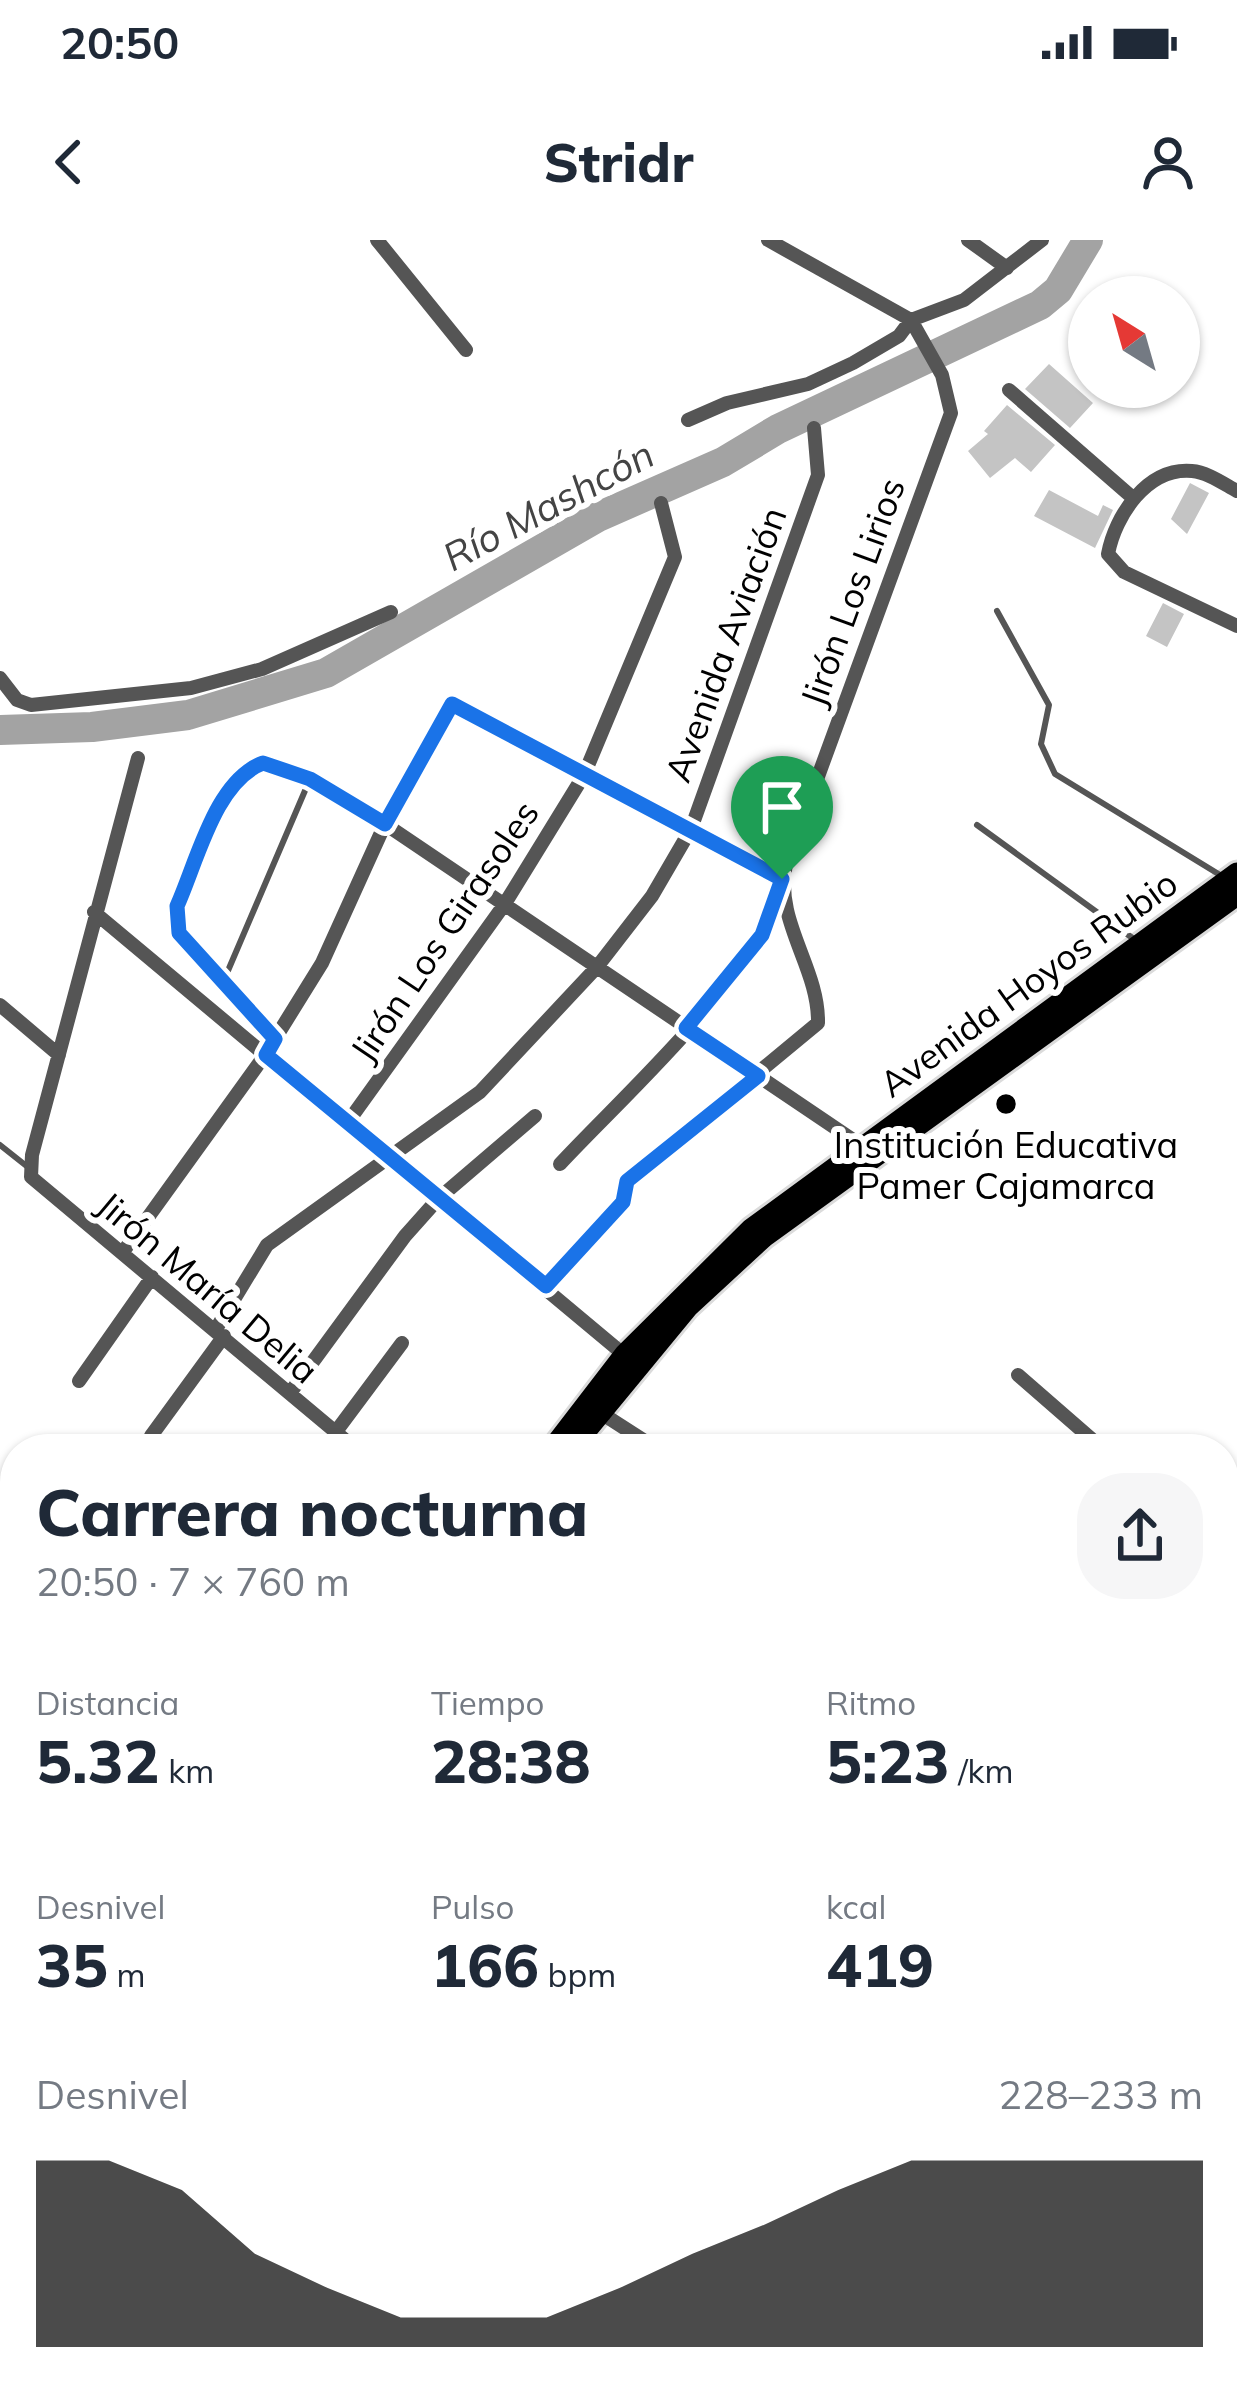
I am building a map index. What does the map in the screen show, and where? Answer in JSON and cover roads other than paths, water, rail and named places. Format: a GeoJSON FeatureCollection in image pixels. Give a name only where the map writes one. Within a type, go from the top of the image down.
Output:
{"type":"FeatureCollection","features":[{"type":"Feature","properties":{"kind":"main road","name":"Avenida Hoyos Rubio"},"geometry":{"type":"LineString","coordinates":[[565,1434],[720,1256],[1235,883]]}},
{"type":"Feature","properties":{"kind":"main road","name":"Avenida Hoyos Rubio"},"geometry":{"type":"LineString","coordinates":[[584,1434],[631,1360]]}},
{"type":"Feature","properties":{"kind":"street"},"geometry":{"type":"LineString","coordinates":[[377,240],[466,350]]}},
{"type":"Feature","properties":{"kind":"street","name":"Jirón Los Lirios"},"geometry":{"type":"LineString","coordinates":[[560,1164],[686,1028],[762,935],[951,413],[942,375],[910,320],[768,240]]}},
{"type":"Feature","properties":{"kind":"street"},"geometry":{"type":"LineString","coordinates":[[968,240],[1007,268]]}},
{"type":"Feature","properties":{"kind":"street"},"geometry":{"type":"LineString","coordinates":[[688,420],[728,403],[808,384],[889,343],[910,320],[964,300],[1042,240]]}},
{"type":"Feature","properties":{"kind":"street"},"geometry":{"type":"LineString","coordinates":[[1009,390],[1133,498]]}},
{"type":"Feature","properties":{"kind":"street","name":"Avenida Aviación"},"geometry":{"type":"LineString","coordinates":[[152,1434],[220,1332],[267,1245],[496,1078],[598,967],[652,896],[691,829],[818,475],[814,428]]}},
{"type":"Feature","properties":{"kind":"street"},"geometry":{"type":"LineString","coordinates":[[1237,491],[1191,470],[1166,474],[1133,498],[1112,533],[1108,554],[1113,564],[1237,626]]}},
{"type":"Feature","properties":{"kind":"street","name":"Jirón Los Girasoles"},"geometry":{"type":"LineString","coordinates":[[348,1122],[504,905],[584,775],[675,557],[661,503]]}},
{"type":"Feature","properties":{"kind":"street"},"geometry":{"type":"LineString","coordinates":[[0,678],[24,705],[191,688],[262,670],[391,612]]}},
{"type":"Feature","properties":{"kind":"street"},"geometry":{"type":"LineString","coordinates":[[123,1252],[266,1055],[322,962],[385,824],[452,704],[782,879],[789,929],[809,974],[819,1018],[758,1076],[627,1181],[623,1202],[546,1286]]}},
{"type":"Feature","properties":{"kind":"street"},"geometry":{"type":"LineString","coordinates":[[29,1168],[138,758]]}},
{"type":"Feature","properties":{"kind":"street"},"geometry":{"type":"LineString","coordinates":[[385,824],[868,1150]]}},
{"type":"Feature","properties":{"kind":"street"},"geometry":{"type":"LineString","coordinates":[[94,912],[631,1360]]}},
{"type":"Feature","properties":{"kind":"street"},"geometry":{"type":"LineString","coordinates":[[0,1005],[58,1055]]}},
{"type":"Feature","properties":{"kind":"street"},"geometry":{"type":"LineString","coordinates":[[290,1393],[438,1199],[535,1116]]}},
{"type":"Feature","properties":{"kind":"street","name":"Jirón María Delia"},"geometry":{"type":"LineString","coordinates":[[29,1168],[37,1186],[123,1252],[338,1434]]}},
{"type":"Feature","properties":{"kind":"street"},"geometry":{"type":"LineString","coordinates":[[79,1381],[152,1277]]}},
{"type":"Feature","properties":{"kind":"street"},"geometry":{"type":"LineString","coordinates":[[336,1432],[401,1343]]}},
{"type":"Feature","properties":{"kind":"street"},"geometry":{"type":"LineString","coordinates":[[1018,1375],[1086,1434]]}},
{"type":"Feature","properties":{"kind":"street"},"geometry":{"type":"LineString","coordinates":[[601,1413],[634,1434]]}},
{"type":"Feature","properties":{"kind":"lane"},"geometry":{"type":"LineString","coordinates":[[998,611],[1049,705],[1041,744],[1055,774],[1235,883]]}},
{"type":"Feature","properties":{"kind":"lane"},"geometry":{"type":"LineString","coordinates":[[275,1039],[179,933],[177,906],[227,794],[245,770],[263,763],[310,779],[385,824]]}},
{"type":"Feature","properties":{"kind":"lane"},"geometry":{"type":"LineString","coordinates":[[224,980],[310,779]]}},
{"type":"Feature","properties":{"kind":"lane"},"geometry":{"type":"LineString","coordinates":[[977,826],[1148,949]]}},
{"type":"Feature","properties":{"kind":"lane"},"geometry":{"type":"LineString","coordinates":[[0,1145],[29,1168]]}},
{"type":"Feature","properties":{"kind":"waterway","name":"Río Mashcón"},"geometry":{"type":"LineString","coordinates":[[0,730],[92,727],[188,715],[326,673],[598,517],[723,462],[778,429],[1040,305],[1058,290],[1088,240]]}},
{"type":"Feature","properties":{"kind":"place","name":"Institución Educativa Pamer Cajamarca"},"geometry":{"type":"Point","coordinates":[1006,1104]}}]}
